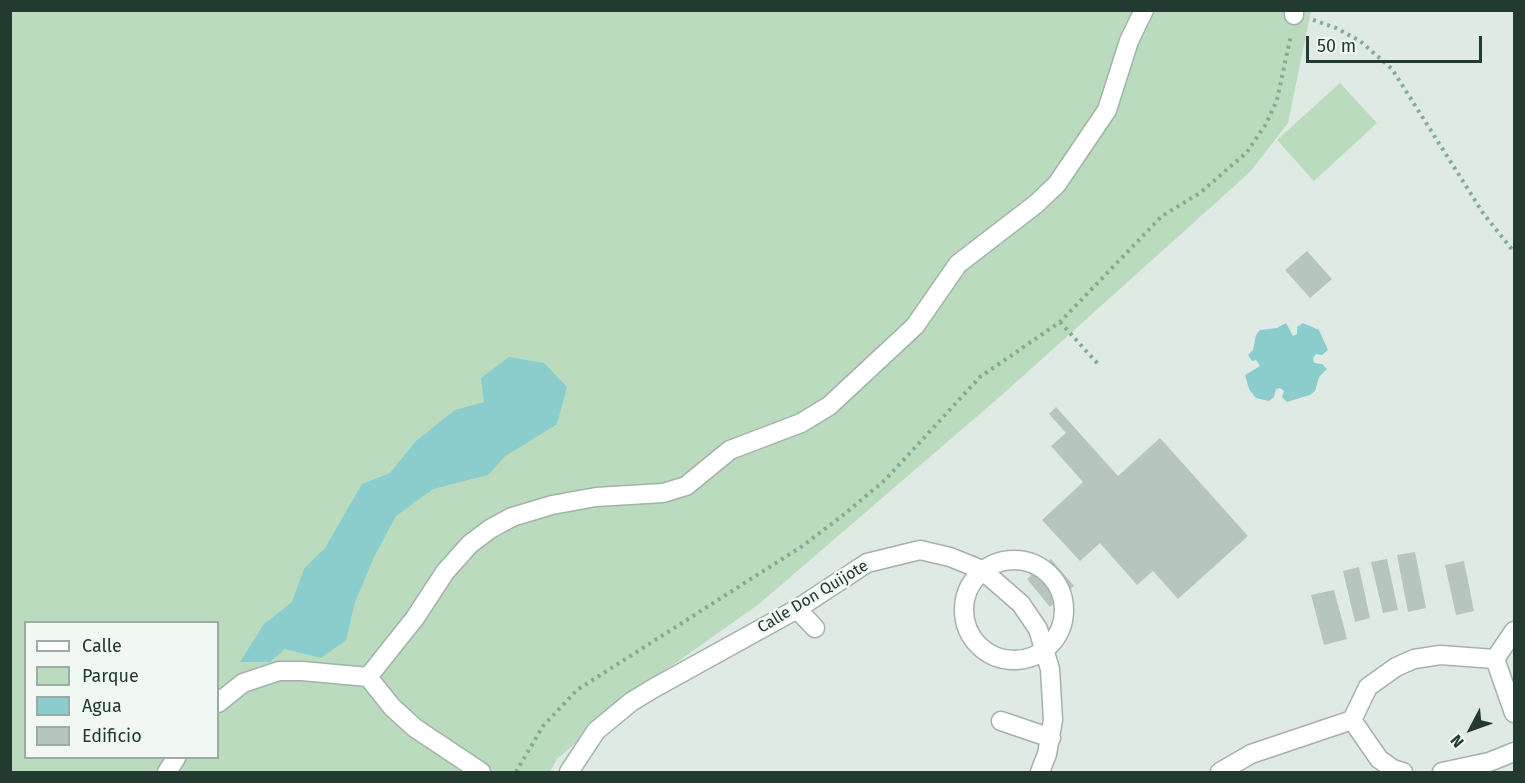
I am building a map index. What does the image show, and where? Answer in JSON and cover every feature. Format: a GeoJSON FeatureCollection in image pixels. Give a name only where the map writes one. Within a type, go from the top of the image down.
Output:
{"type":"FeatureCollection","features":[{"type":"Feature","properties":{"kind":"street"},"geometry":{"type":"LineString","coordinates":[[368,677],[415,618],[445,572],[470,544],[490,529],[512,518],[552,505],[596,497],[663,493],[686,486],[730,450],[801,423],[829,406],[915,326],[958,264],[1036,204],[1057,184],[1107,110],[1129,41],[1144,10]]}},
{"type":"Feature","properties":{"kind":"street","name":"Calle Don Quijote"},"geometry":{"type":"LineString","coordinates":[[569,772],[596,731],[630,702],[797,609],[857,568],[892,555],[920,550],[982,570],[1021,604],[1038,629],[1053,687],[1051,738],[1040,772]]}},
{"type":"Feature","properties":{"kind":"street"},"geometry":{"type":"LineString","coordinates":[[1015,560],[1032,562],[1047,571],[1057,584],[1064,599],[1065,615],[1061,630],[1045,650],[1025,660],[1009,661],[993,656],[980,647],[969,633],[964,617],[964,599],[971,583],[982,570],[998,562],[1015,560]]}},
{"type":"Feature","properties":{"kind":"street"},"geometry":{"type":"LineString","coordinates":[[797,609],[815,628]]}},
{"type":"Feature","properties":{"kind":"street"},"geometry":{"type":"LineString","coordinates":[[1495,659],[1515,631]]}},
{"type":"Feature","properties":{"kind":"street"},"geometry":{"type":"LineString","coordinates":[[1220,772],[1251,754],[1352,720],[1368,687],[1396,667],[1414,659],[1454,654],[1495,659]]}},
{"type":"Feature","properties":{"kind":"street"},"geometry":{"type":"LineString","coordinates":[[1495,659],[1515,713]]}},
{"type":"Feature","properties":{"kind":"street"},"geometry":{"type":"LineString","coordinates":[[219,702],[243,683],[279,671],[368,677],[392,707],[415,728],[481,772]]}},
{"type":"Feature","properties":{"kind":"street"},"geometry":{"type":"LineString","coordinates":[[1352,720],[1379,759],[1393,769],[1404,772]]}},
{"type":"Feature","properties":{"kind":"street"},"geometry":{"type":"LineString","coordinates":[[1001,721],[1051,738]]}},
{"type":"Feature","properties":{"kind":"street"},"geometry":{"type":"LineString","coordinates":[[1443,772],[1489,762],[1515,752]]}},
{"type":"Feature","properties":{"kind":"street"},"geometry":{"type":"LineString","coordinates":[[167,772],[175,759]]}},
{"type":"Feature","properties":{"kind":"path"},"geometry":{"type":"LineString","coordinates":[[516,772],[543,726],[577,690],[746,583],[834,522],[885,480],[980,377],[1060,321],[1162,216],[1200,193],[1246,152],[1266,124],[1277,100],[1294,13],[1352,36],[1377,54],[1392,69],[1483,213],[1515,252]]}},
{"type":"Feature","properties":{"kind":"path"},"geometry":{"type":"LineString","coordinates":[[1060,321],[1098,364]]}},
{"type":"Feature","properties":{"kind":"green space"},"geometry":{"type":"Polygon","coordinates":[[[10,11],[1311,11],[1288,123],[1250,172],[1003,394],[759,604],[639,689],[557,759],[550,772],[11,772],[10,11]]]}},
{"type":"Feature","properties":{"kind":"green space"},"geometry":{"type":"Polygon","coordinates":[[[1340,83],[1377,123],[1314,181],[1277,140],[1340,83]]]}},
{"type":"Feature","properties":{"kind":"water"},"geometry":{"type":"Polygon","coordinates":[[[1286,323],[1293,336],[1297,334],[1297,327],[1303,323],[1319,330],[1328,350],[1322,355],[1316,354],[1313,358],[1314,363],[1322,364],[1327,369],[1319,377],[1315,391],[1310,395],[1287,402],[1282,397],[1284,391],[1280,388],[1276,389],[1274,397],[1269,401],[1256,398],[1249,389],[1245,375],[1260,366],[1248,355],[1253,350],[1256,335],[1260,330],[1277,328],[1286,323]]]}},
{"type":"Feature","properties":{"kind":"water"},"geometry":{"type":"Polygon","coordinates":[[[509,357],[544,363],[567,387],[557,424],[504,457],[488,475],[433,489],[396,516],[374,557],[355,602],[346,640],[321,658],[285,649],[270,662],[240,662],[264,624],[292,602],[304,569],[325,548],[362,484],[390,473],[416,441],[455,410],[484,402],[481,378],[509,357]]]}},
{"type":"Feature","properties":{"kind":"building"},"geometry":{"type":"Polygon","coordinates":[[[1307,251],[1332,279],[1310,298],[1285,270],[1307,251]]]}},
{"type":"Feature","properties":{"kind":"building"},"geometry":{"type":"Polygon","coordinates":[[[1056,407],[1118,476],[1160,438],[1248,536],[1178,599],[1153,571],[1137,585],[1100,543],[1080,561],[1042,520],[1083,482],[1051,446],[1066,433],[1049,414],[1056,407]]]}},
{"type":"Feature","properties":{"kind":"building"},"geometry":{"type":"Polygon","coordinates":[[[1415,552],[1426,608],[1408,612],[1397,555],[1415,552]]]}},
{"type":"Feature","properties":{"kind":"building"},"geometry":{"type":"Polygon","coordinates":[[[1051,559],[1074,586],[1050,607],[1027,579],[1051,559]]]}},
{"type":"Feature","properties":{"kind":"building"},"geometry":{"type":"Polygon","coordinates":[[[1387,559],[1398,610],[1383,613],[1371,562],[1387,559]]]}},
{"type":"Feature","properties":{"kind":"building"},"geometry":{"type":"Polygon","coordinates":[[[1464,561],[1474,611],[1456,615],[1445,565],[1464,561]]]}},
{"type":"Feature","properties":{"kind":"building"},"geometry":{"type":"Polygon","coordinates":[[[1359,567],[1370,618],[1355,622],[1343,571],[1359,567]]]}},
{"type":"Feature","properties":{"kind":"building"},"geometry":{"type":"Polygon","coordinates":[[[1334,590],[1347,639],[1324,645],[1311,595],[1334,590]]]}}]}
